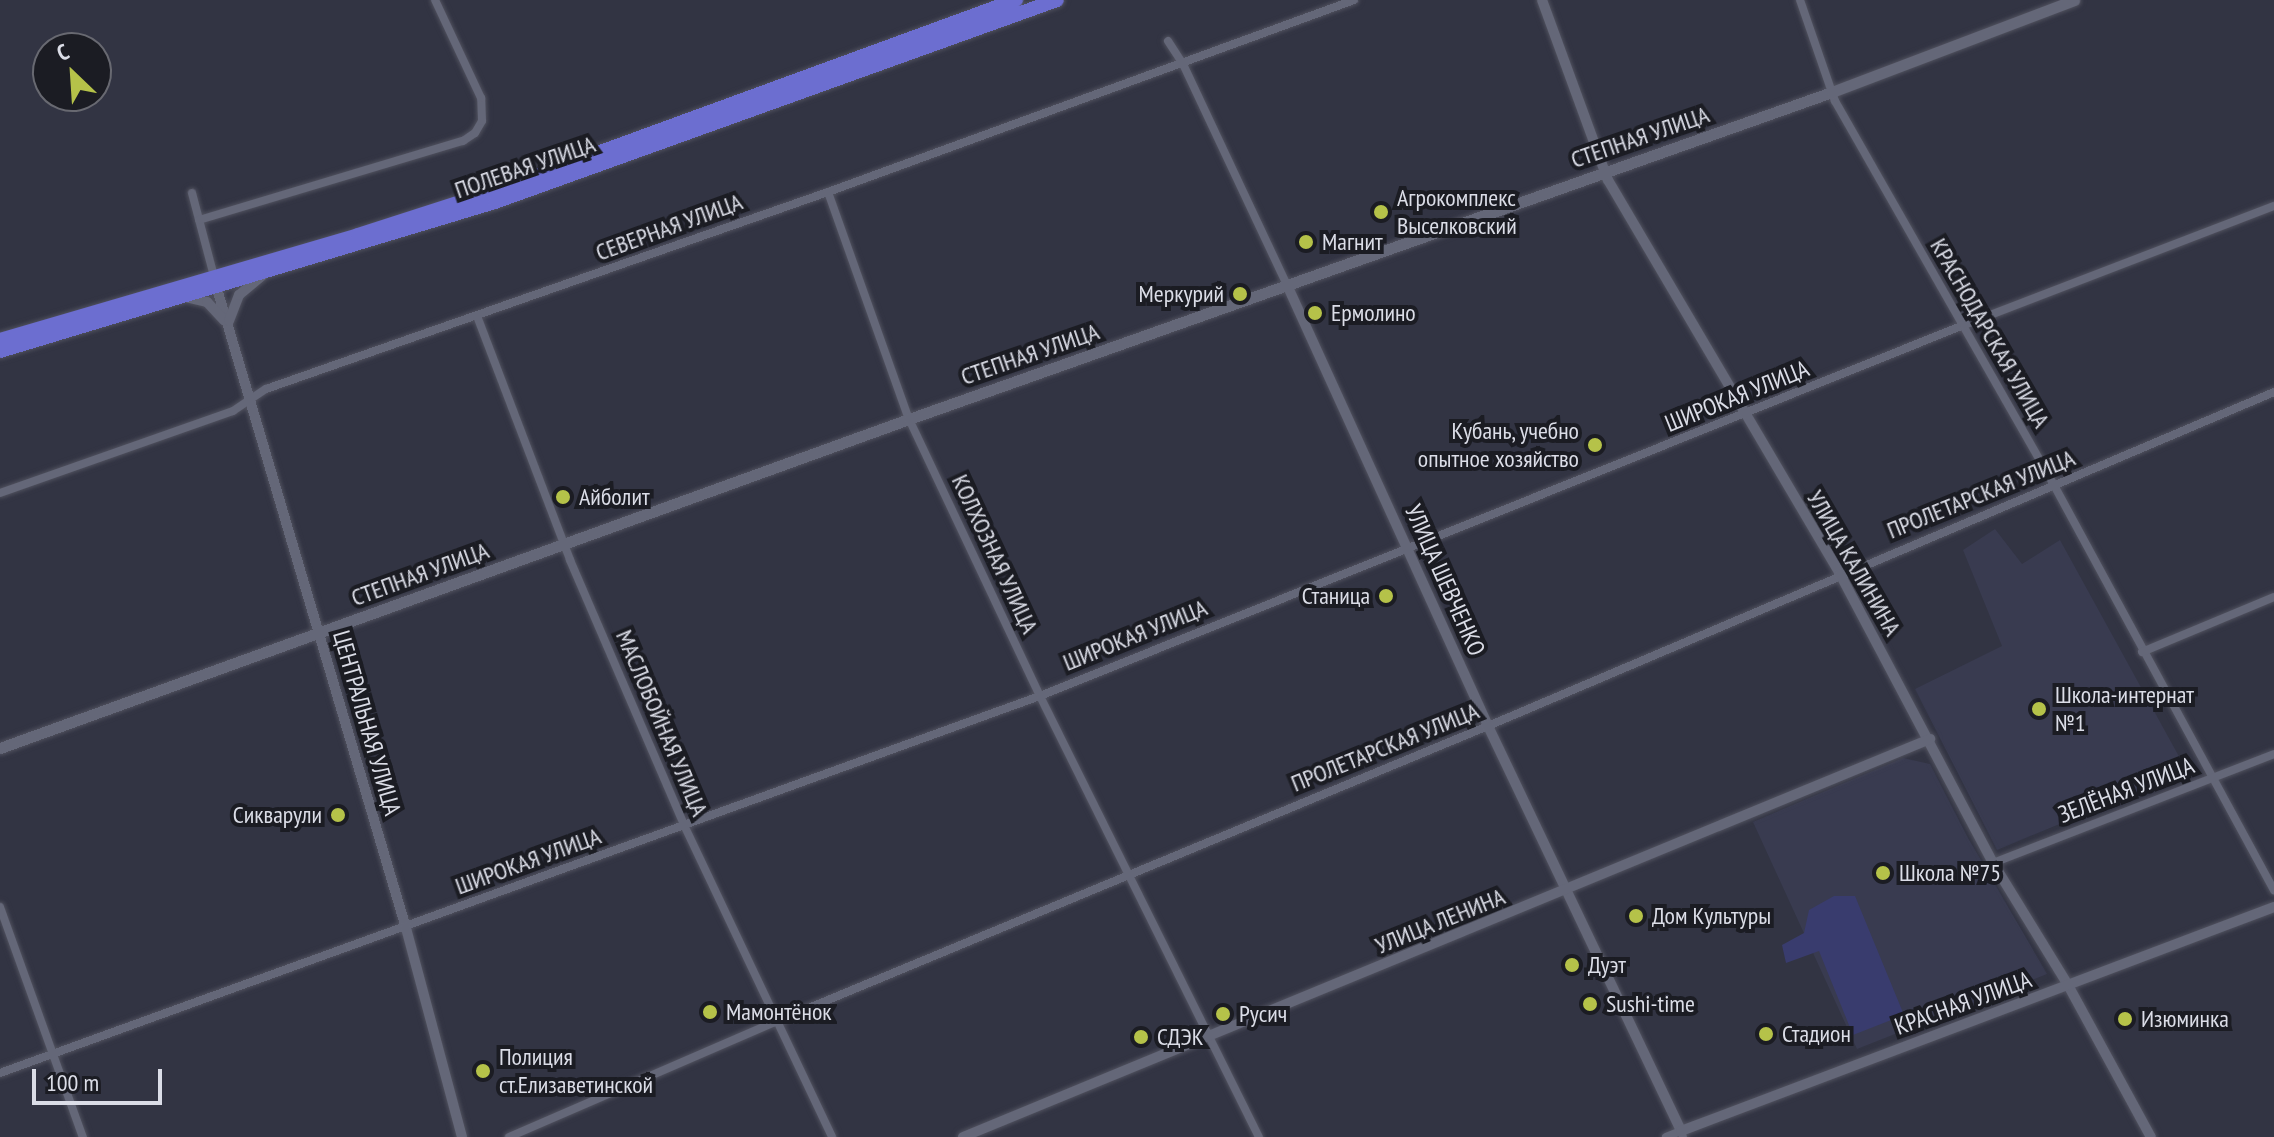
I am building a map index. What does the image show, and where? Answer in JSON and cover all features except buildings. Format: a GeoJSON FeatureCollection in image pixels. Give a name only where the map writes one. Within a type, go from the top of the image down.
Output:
{"type":"FeatureCollection","features":[{"type":"Feature","properties":{"kind":"highway","name":"ПОЛЕВАЯ УЛИЦА"},"geometry":{"type":"LineString","coordinates":[[0,340],[215,281],[491,192],[1016,0]]}},
{"type":"Feature","properties":{"kind":"highway","name":"ПОЛЕВАЯ УЛИЦА"},"geometry":{"type":"LineString","coordinates":[[0,351],[183,297],[215,281],[266,272],[495,202],[1057,0]]}},
{"type":"Feature","properties":{"kind":"main road","name":"СТЕПНАЯ УЛИЦА"},"geometry":{"type":"LineString","coordinates":[[0,748],[909,419],[1832,92],[2074,0]]}},
{"type":"Feature","properties":{"kind":"street"},"geometry":{"type":"LineString","coordinates":[[199,220],[463,141],[475,133],[482,121],[481,98],[435,0]]}},
{"type":"Feature","properties":{"kind":"street","name":"СЕВЕРНАЯ УЛИЦА"},"geometry":{"type":"LineString","coordinates":[[0,493],[233,411],[266,389],[828,192],[1354,0]]}},
{"type":"Feature","properties":{"kind":"street","name":"УЛИЦА КАЛИНИНА"},"geometry":{"type":"LineString","coordinates":[[1542,0],[1604,172],[1840,574],[1993,863],[2068,985],[2151,1137]]}},
{"type":"Feature","properties":{"kind":"street","name":"КРАСНОДАРСКАЯ УЛИЦА"},"geometry":{"type":"LineString","coordinates":[[1800,0],[1832,92],[2055,487],[2210,779],[2274,890]]}},
{"type":"Feature","properties":{"kind":"street","name":"УЛИЦА ШЕВЧЕНКО"},"geometry":{"type":"LineString","coordinates":[[1168,41],[1183,64],[1288,287],[1411,550],[1488,726],[1682,1134]]}},
{"type":"Feature","properties":{"kind":"street","name":"КОЛХОЗНАЯ УЛИЦА"},"geometry":{"type":"LineString","coordinates":[[828,192],[909,419],[1040,696],[1259,1137]]}},
{"type":"Feature","properties":{"kind":"street"},"geometry":{"type":"LineString","coordinates":[[192,193],[215,281]]}},
{"type":"Feature","properties":{"kind":"street","name":"ШИРОКАЯ УЛИЦА"},"geometry":{"type":"LineString","coordinates":[[0,1073],[1040,696],[1209,626],[1411,550],[1964,325],[2274,206]]}},
{"type":"Feature","properties":{"kind":"street"},"geometry":{"type":"LineString","coordinates":[[229,327],[229,317],[239,295],[266,272]]}},
{"type":"Feature","properties":{"kind":"street","name":"ЦЕНТРАЛЬНАЯ УЛИЦА"},"geometry":{"type":"LineString","coordinates":[[215,281],[406,928],[462,1137]]}},
{"type":"Feature","properties":{"kind":"street"},"geometry":{"type":"LineString","coordinates":[[183,297],[207,302],[229,327]]}},
{"type":"Feature","properties":{"kind":"street","name":"МАСЛОБОЙНАЯ УЛИЦА"},"geometry":{"type":"LineString","coordinates":[[477,316],[565,544],[684,825],[832,1137]]}},
{"type":"Feature","properties":{"kind":"street","name":"ПРОЛЕТАРСКАЯ УЛИЦА"},"geometry":{"type":"LineString","coordinates":[[509,1137],[775,1022],[1488,726],[2274,392]]}},
{"type":"Feature","properties":{"kind":"street"},"geometry":{"type":"LineString","coordinates":[[2142,652],[2274,597]]}},
{"type":"Feature","properties":{"kind":"street","name":"УЛИЦА ЛЕНИНА"},"geometry":{"type":"LineString","coordinates":[[963,1137],[1930,739]]}},
{"type":"Feature","properties":{"kind":"street","name":"ЗЕЛЁНАЯ УЛИЦА"},"geometry":{"type":"LineString","coordinates":[[1993,863],[2274,754]]}},
{"type":"Feature","properties":{"kind":"street"},"geometry":{"type":"LineString","coordinates":[[0,907],[83,1137]]}},
{"type":"Feature","properties":{"kind":"street","name":"КРАСНАЯ УЛИЦА"},"geometry":{"type":"LineString","coordinates":[[1666,1137],[1682,1134],[2274,907]]}},
{"type":"Feature","properties":{"kind":"shaded area","name":"Школа-интернат №1"},"geometry":{"type":"Polygon","coordinates":[[[1995,529],[2022,564],[2060,540],[2187,771],[1997,850],[1915,689],[2002,646],[1963,550],[1995,529]]]}},
{"type":"Feature","properties":{"kind":"shaded area","name":"Школа №75"},"geometry":{"type":"Polygon","coordinates":[[[1903,758],[1930,764],[1967,836],[2047,974],[1857,1049],[1753,822],[1903,758]]]}},
{"type":"Feature","properties":{"kind":"shaded area"},"geometry":{"type":"Polygon","coordinates":[[[1834,896],[1855,896],[1904,1015],[1853,1035],[1819,951],[1786,963],[1782,945],[1804,933],[1809,910],[1834,896]]]}},
{"type":"Feature","properties":{"kind":"place","name":"Агрокомплекс Выселковский"},"geometry":{"type":"Point","coordinates":[1381,212]}},
{"type":"Feature","properties":{"kind":"place","name":"Магнит"},"geometry":{"type":"Point","coordinates":[1306,242]}},
{"type":"Feature","properties":{"kind":"place","name":"Меркурий"},"geometry":{"type":"Point","coordinates":[1240,294]}},
{"type":"Feature","properties":{"kind":"place","name":"Ермолино"},"geometry":{"type":"Point","coordinates":[1315,313]}},
{"type":"Feature","properties":{"kind":"place","name":"Кубань, учебно опытное хозяйство"},"geometry":{"type":"Point","coordinates":[1595,445]}},
{"type":"Feature","properties":{"kind":"place","name":"Айболит"},"geometry":{"type":"Point","coordinates":[563,497]}},
{"type":"Feature","properties":{"kind":"place","name":"Станица"},"geometry":{"type":"Point","coordinates":[1386,596]}},
{"type":"Feature","properties":{"kind":"place","name":"Школа-интернат №1"},"geometry":{"type":"Point","coordinates":[2039,709]}},
{"type":"Feature","properties":{"kind":"place","name":"Сикварули"},"geometry":{"type":"Point","coordinates":[338,815]}},
{"type":"Feature","properties":{"kind":"place","name":"Школа №75"},"geometry":{"type":"Point","coordinates":[1883,873]}},
{"type":"Feature","properties":{"kind":"place","name":"Дом Культуры"},"geometry":{"type":"Point","coordinates":[1636,916]}},
{"type":"Feature","properties":{"kind":"place","name":"Дуэт"},"geometry":{"type":"Point","coordinates":[1572,965]}},
{"type":"Feature","properties":{"kind":"place","name":"Sushi-time"},"geometry":{"type":"Point","coordinates":[1590,1004]}},
{"type":"Feature","properties":{"kind":"place","name":"Мамонтёнок"},"geometry":{"type":"Point","coordinates":[710,1012]}},
{"type":"Feature","properties":{"kind":"place","name":"Русич"},"geometry":{"type":"Point","coordinates":[1223,1014]}},
{"type":"Feature","properties":{"kind":"place","name":"Изюминка"},"geometry":{"type":"Point","coordinates":[2125,1019]}},
{"type":"Feature","properties":{"kind":"place","name":"Стадион"},"geometry":{"type":"Point","coordinates":[1766,1034]}},
{"type":"Feature","properties":{"kind":"place","name":"СДЭК"},"geometry":{"type":"Point","coordinates":[1141,1037]}},
{"type":"Feature","properties":{"kind":"place","name":"Полиция ст.Елизаветинской"},"geometry":{"type":"Point","coordinates":[483,1071]}}]}
